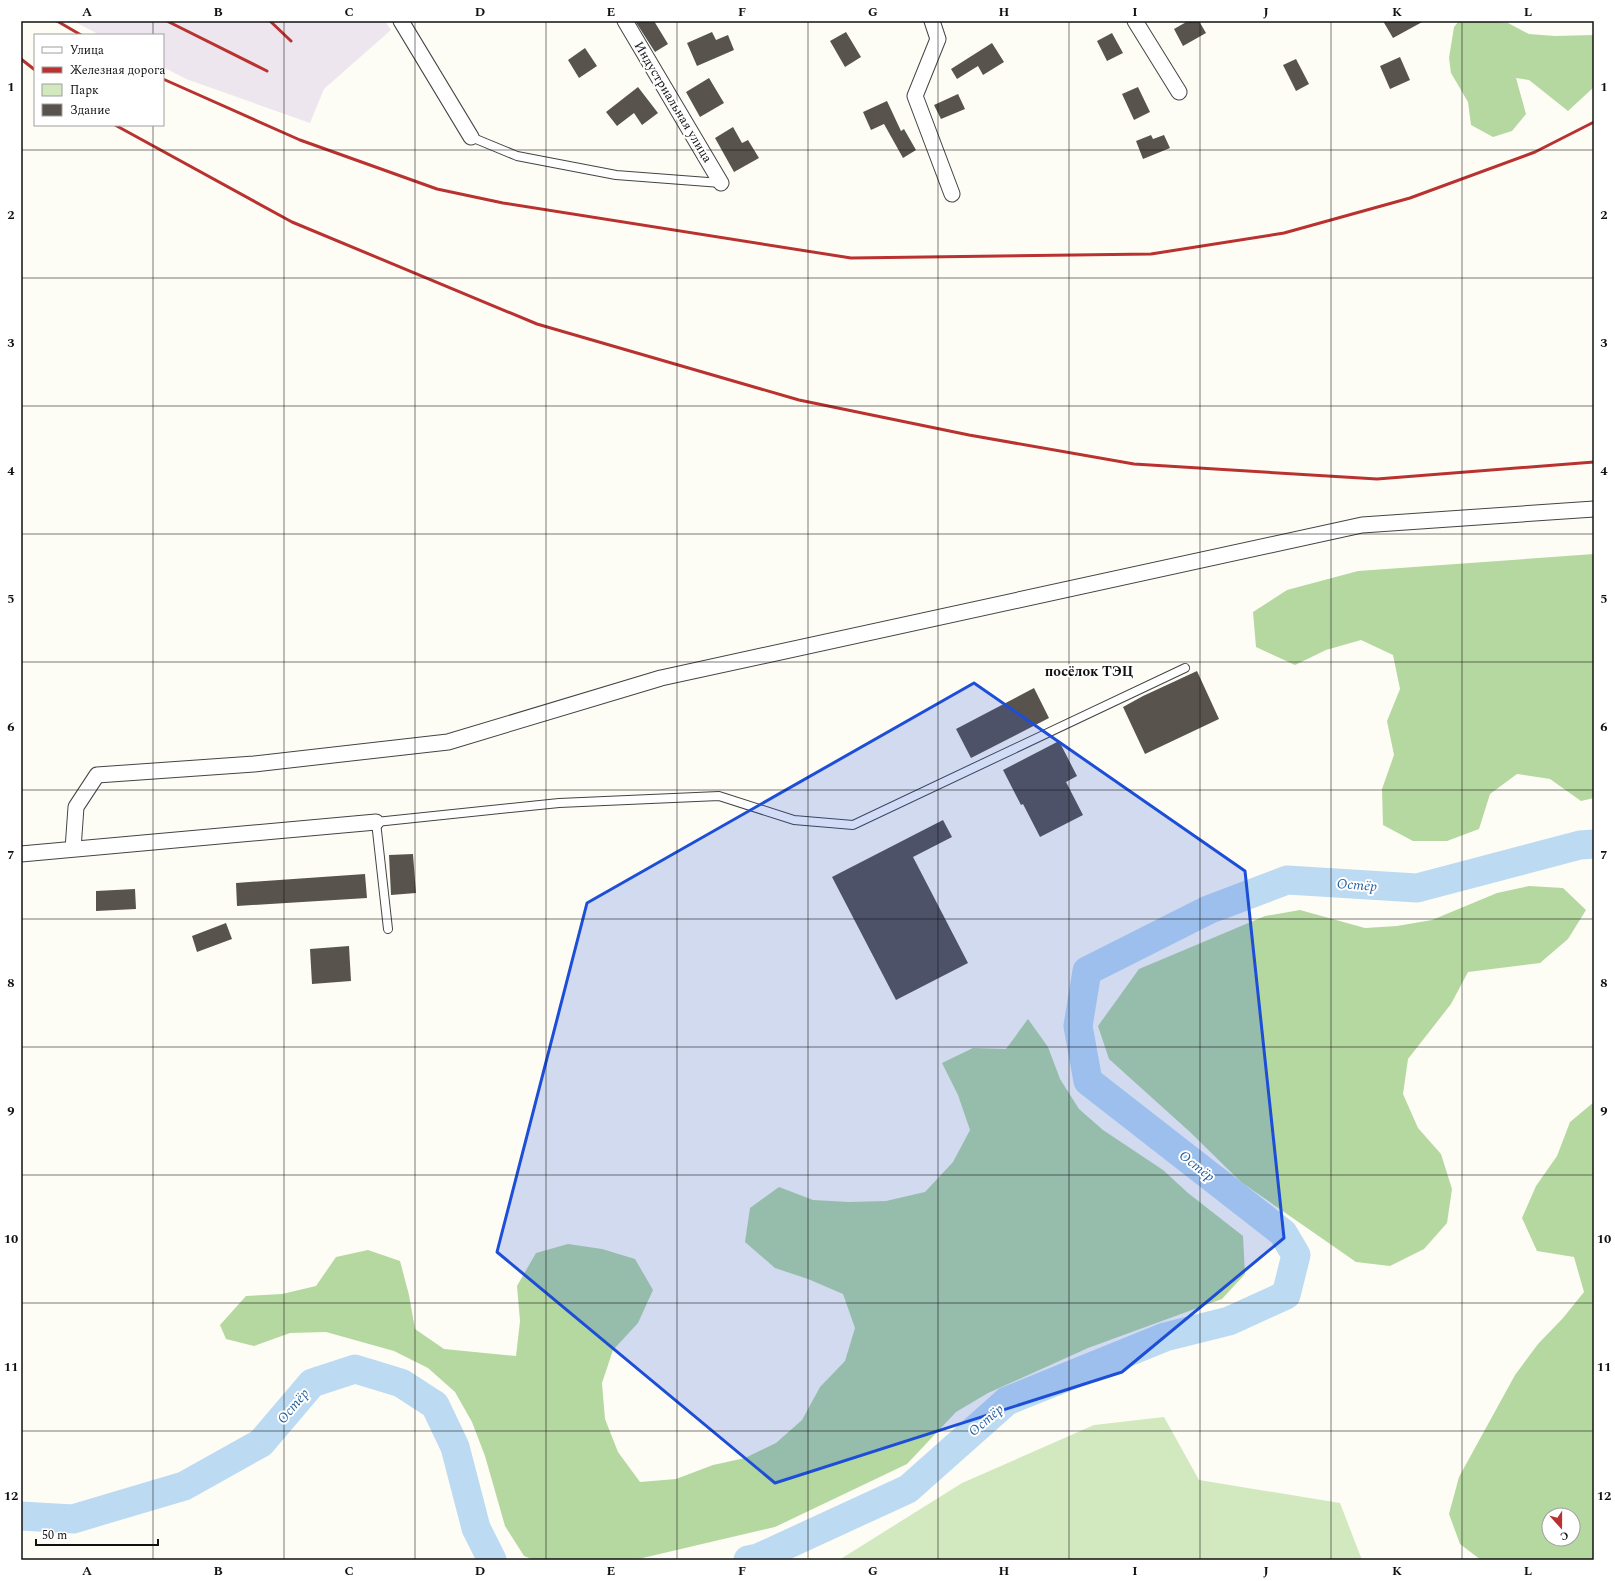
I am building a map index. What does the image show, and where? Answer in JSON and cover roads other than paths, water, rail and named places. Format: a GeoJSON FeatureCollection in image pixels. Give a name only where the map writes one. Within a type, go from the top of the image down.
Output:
{"type":"FeatureCollection","features":[{"type":"Feature","properties":{"kind":"street"},"geometry":{"type":"LineString","coordinates":[[401,21],[471,137]]}},
{"type":"Feature","properties":{"kind":"street","name":"Индустриальная улица"},"geometry":{"type":"LineString","coordinates":[[625,21],[721,183]]}},
{"type":"Feature","properties":{"kind":"street"},"geometry":{"type":"LineString","coordinates":[[932,21],[938,39],[915,96],[952,194]]}},
{"type":"Feature","properties":{"kind":"street"},"geometry":{"type":"LineString","coordinates":[[1135,21],[1179,92]]}},
{"type":"Feature","properties":{"kind":"street"},"geometry":{"type":"LineString","coordinates":[[73,849],[76,807],[97,775],[254,764],[448,742],[661,678],[1362,525],[1594,509]]}},
{"type":"Feature","properties":{"kind":"street"},"geometry":{"type":"LineString","coordinates":[[21,854],[376,822]]}},
{"type":"Feature","properties":{"kind":"lane"},"geometry":{"type":"LineString","coordinates":[[471,137],[517,156],[616,174],[721,183]]}},
{"type":"Feature","properties":{"kind":"lane"},"geometry":{"type":"LineString","coordinates":[[388,929],[376,822],[558,803],[719,796],[794,820],[853,825],[1185,668]]}},
{"type":"Feature","properties":{"kind":"waterway","name":"Остёр"},"geometry":{"type":"LineString","coordinates":[[748,1560],[758,1558],[908,1489],[1007,1401],[1165,1337],[1229,1321],[1286,1295],[1296,1255],[1283,1233],[1088,1081],[1078,1026],[1087,971],[1208,910],[1287,880],[1417,888],[1580,845],[1594,844]]}},
{"type":"Feature","properties":{"kind":"waterway","name":"Остёр"},"geometry":{"type":"LineString","coordinates":[[21,1516],[73,1519],[184,1486],[261,1443],[312,1383],[355,1369],[401,1383],[435,1405],[455,1447],[476,1528],[492,1560]]}},
{"type":"Feature","properties":{"kind":"railway"},"geometry":{"type":"LineString","coordinates":[[57,21],[79,34]]}},
{"type":"Feature","properties":{"kind":"railway"},"geometry":{"type":"LineString","coordinates":[[167,21],[267,71]]}},
{"type":"Feature","properties":{"kind":"railway"},"geometry":{"type":"LineString","coordinates":[[270,21],[291,41]]}},
{"type":"Feature","properties":{"kind":"railway"},"geometry":{"type":"LineString","coordinates":[[21,59],[34,69]]}},
{"type":"Feature","properties":{"kind":"railway"},"geometry":{"type":"LineString","coordinates":[[164,79],[300,140],[437,189],[503,203],[851,258],[1151,254],[1284,233],[1410,198],[1535,152],[1594,122]]}},
{"type":"Feature","properties":{"kind":"railway"},"geometry":{"type":"LineString","coordinates":[[117,126],[292,222],[537,324],[799,400],[969,435],[1134,464],[1377,479],[1594,462]]}},
{"type":"Feature","properties":{"kind":"district","name":"посёлок ТЭЦ"},"geometry":{"type":"Point","coordinates":[1089,671]}}]}
